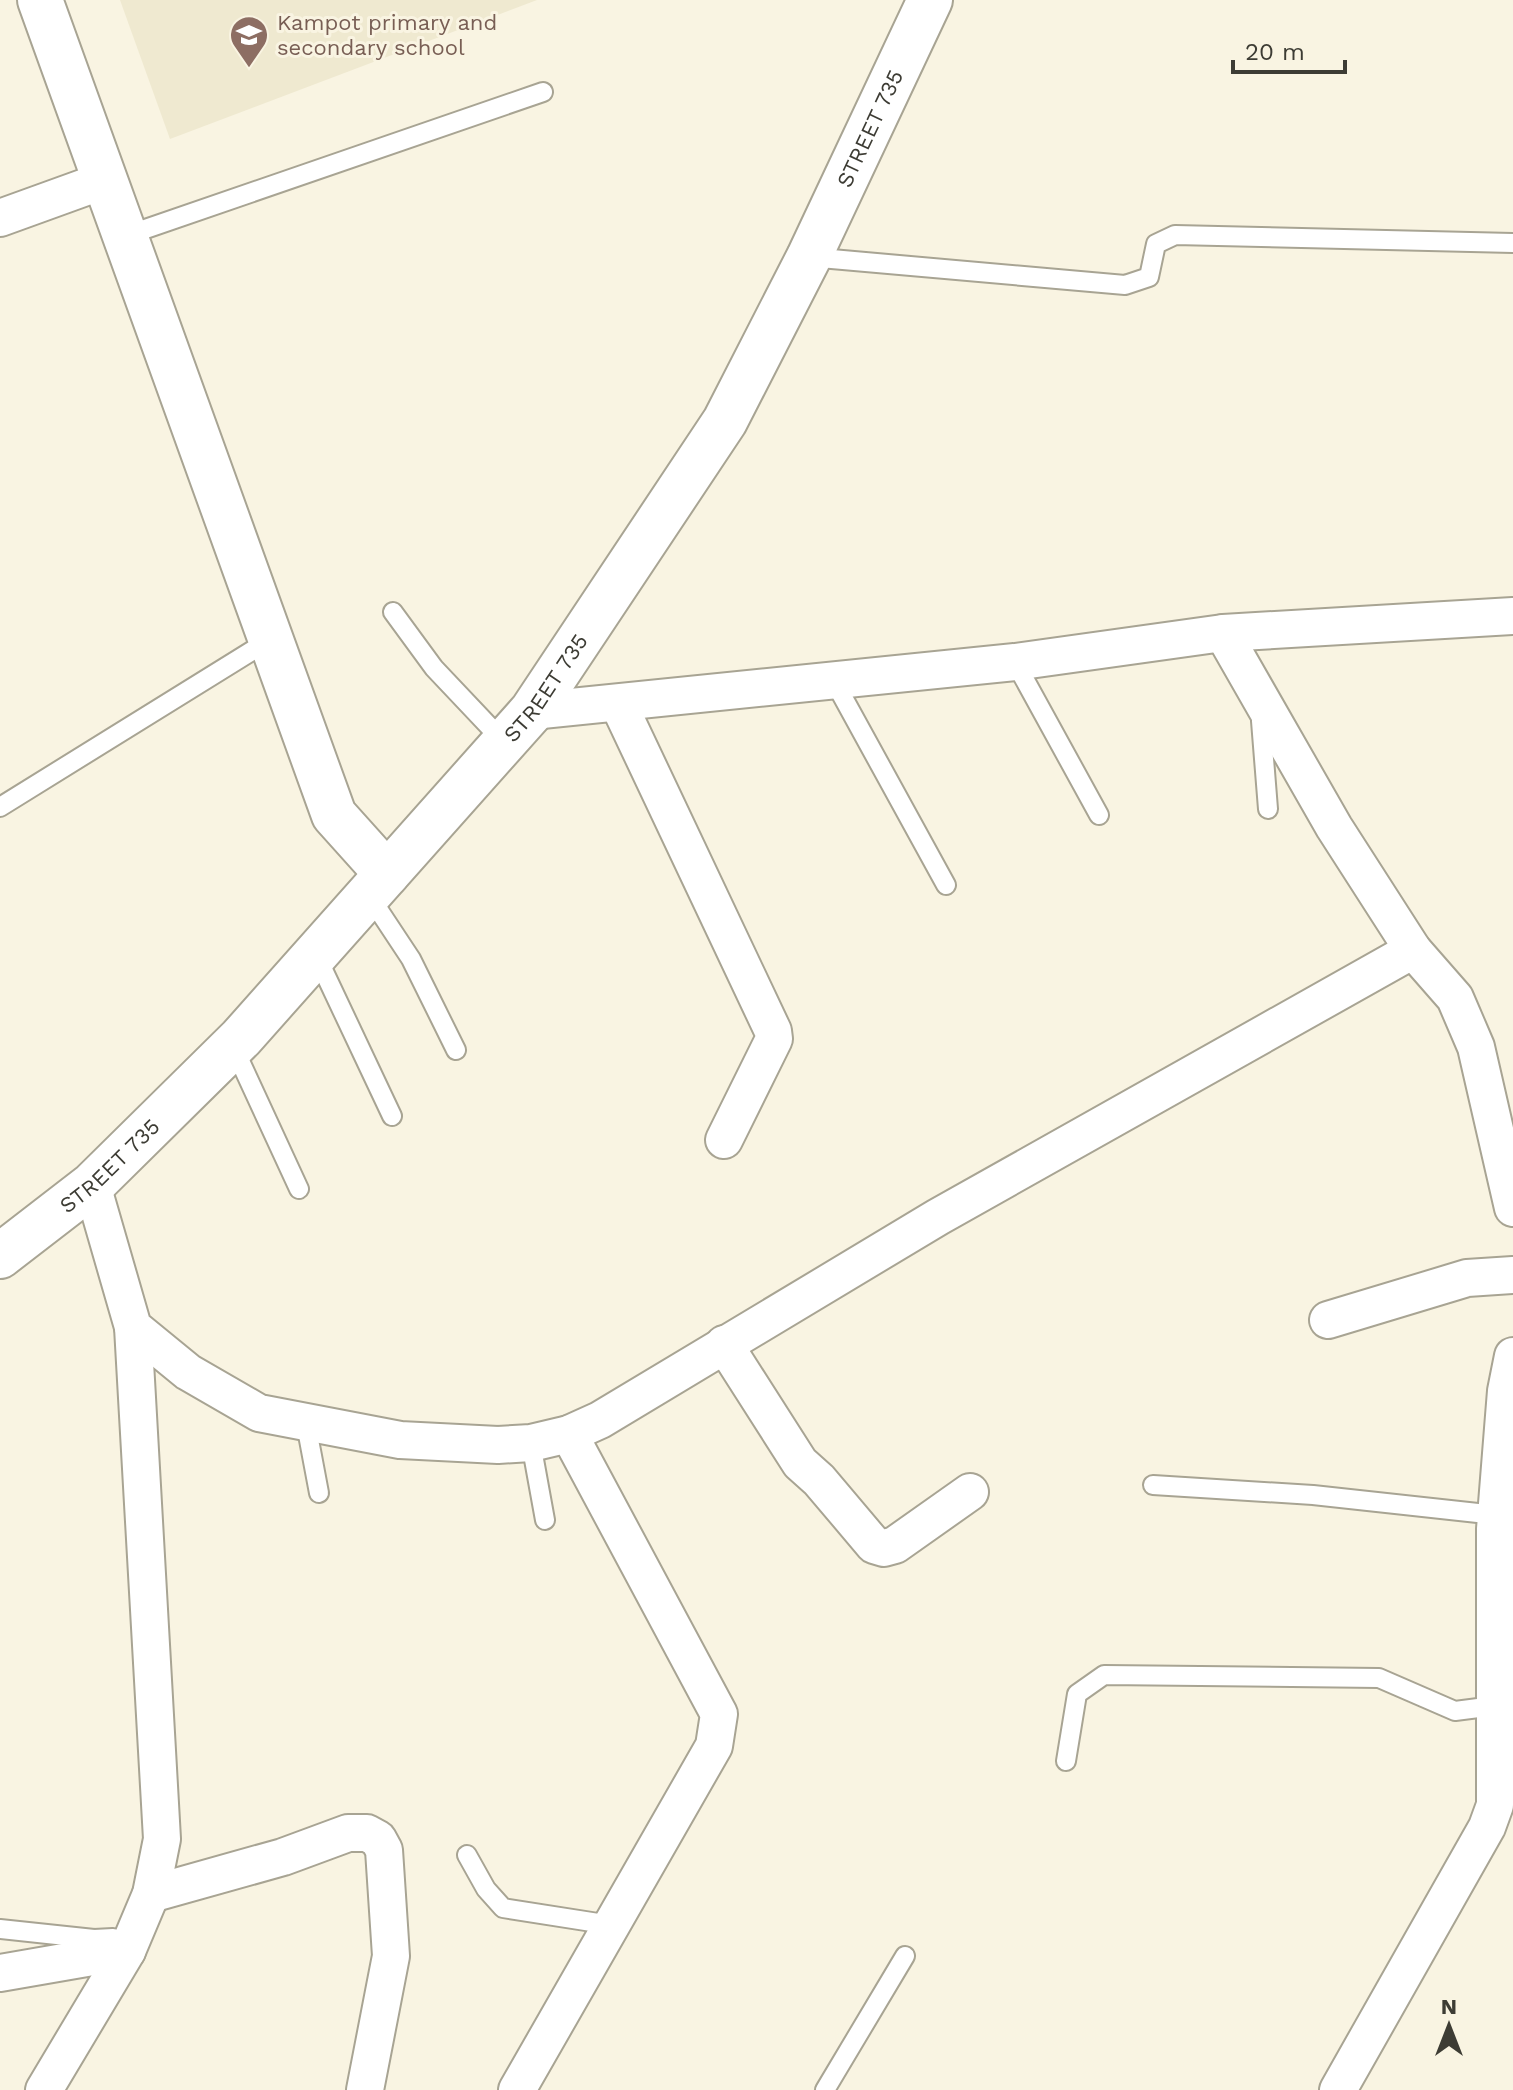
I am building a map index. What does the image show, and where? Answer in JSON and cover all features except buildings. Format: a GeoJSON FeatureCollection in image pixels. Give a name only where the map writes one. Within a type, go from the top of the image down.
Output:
{"type":"FeatureCollection","features":[{"type":"Feature","properties":{"kind":"street"},"geometry":{"type":"LineString","coordinates":[[40,0],[334,815],[378,884]]}},
{"type":"Feature","properties":{"kind":"street","name":"STREET 735"},"geometry":{"type":"LineString","coordinates":[[0,1256],[92,1185],[233,1046],[518,727],[725,421],[809,257],[930,0]]}},
{"type":"Feature","properties":{"kind":"street"},"geometry":{"type":"LineString","coordinates":[[0,218],[105,180]]}},
{"type":"Feature","properties":{"kind":"street"},"geometry":{"type":"LineString","coordinates":[[518,727],[618,703],[1015,662],[1223,633],[1513,616]]}},
{"type":"Feature","properties":{"kind":"street"},"geometry":{"type":"LineString","coordinates":[[1223,633],[1334,827],[1413,950],[1455,998],[1476,1047],[1513,1208]]}},
{"type":"Feature","properties":{"kind":"street"},"geometry":{"type":"LineString","coordinates":[[618,703],[773,1031],[774,1039],[724,1140]]}},
{"type":"Feature","properties":{"kind":"street"},"geometry":{"type":"LineString","coordinates":[[133,1327],[188,1372],[259,1413],[400,1440],[531,1443],[569,1434],[600,1420],[938,1217],[1413,950]]}},
{"type":"Feature","properties":{"kind":"street"},"geometry":{"type":"LineString","coordinates":[[44,2090],[130,1944],[151,1894],[162,1839],[133,1327],[92,1185]]}},
{"type":"Feature","properties":{"kind":"street"},"geometry":{"type":"LineString","coordinates":[[1328,1320],[1467,1278],[1513,1275]]}},
{"type":"Feature","properties":{"kind":"street"},"geometry":{"type":"LineString","coordinates":[[724,1344],[800,1463],[874,1545],[884,1548],[895,1545],[970,1492]]}},
{"type":"Feature","properties":{"kind":"street"},"geometry":{"type":"LineString","coordinates":[[1338,2090],[1487,1827],[1495,1805],[1498,1780],[1494,1706],[1506,1391],[1513,1356]]}},
{"type":"Feature","properties":{"kind":"street"},"geometry":{"type":"LineString","coordinates":[[517,2090],[714,1746],[719,1714],[569,1434]]}},
{"type":"Feature","properties":{"kind":"street"},"geometry":{"type":"LineString","coordinates":[[151,1894],[283,1857],[348,1833],[367,1833],[378,1839],[384,1850],[391,1956],[365,2090]]}},
{"type":"Feature","properties":{"kind":"street"},"geometry":{"type":"LineString","coordinates":[[0,1973],[130,1944]]}},
{"type":"Feature","properties":{"kind":"lane"},"geometry":{"type":"LineString","coordinates":[[125,236],[543,92]]}},
{"type":"Feature","properties":{"kind":"lane"},"geometry":{"type":"LineString","coordinates":[[809,257],[1125,285],[1149,277],[1156,244],[1175,235],[1513,243]]}},
{"type":"Feature","properties":{"kind":"lane"},"geometry":{"type":"LineString","coordinates":[[393,612],[434,668],[518,727]]}},
{"type":"Feature","properties":{"kind":"lane"},"geometry":{"type":"LineString","coordinates":[[0,807],[271,639]]}},
{"type":"Feature","properties":{"kind":"lane"},"geometry":{"type":"LineString","coordinates":[[1015,662],[1099,815]]}},
{"type":"Feature","properties":{"kind":"lane"},"geometry":{"type":"LineString","coordinates":[[834,681],[946,885]]}},
{"type":"Feature","properties":{"kind":"lane"},"geometry":{"type":"LineString","coordinates":[[1268,809],[1261,721],[1269,712]]}},
{"type":"Feature","properties":{"kind":"lane"},"geometry":{"type":"LineString","coordinates":[[378,884],[456,1050]]}},
{"type":"Feature","properties":{"kind":"lane"},"geometry":{"type":"LineString","coordinates":[[316,954],[392,1116]]}},
{"type":"Feature","properties":{"kind":"lane"},"geometry":{"type":"LineString","coordinates":[[233,1046],[299,1189]]}},
{"type":"Feature","properties":{"kind":"lane"},"geometry":{"type":"LineString","coordinates":[[306,1424],[319,1493]]}},
{"type":"Feature","properties":{"kind":"lane"},"geometry":{"type":"LineString","coordinates":[[531,1443],[545,1520]]}},
{"type":"Feature","properties":{"kind":"lane"},"geometry":{"type":"LineString","coordinates":[[1153,1485],[1313,1495],[1502,1525]]}},
{"type":"Feature","properties":{"kind":"lane"},"geometry":{"type":"LineString","coordinates":[[1066,1761],[1077,1694],[1104,1675],[1379,1678],[1455,1711],[1494,1706]]}},
{"type":"Feature","properties":{"kind":"lane"},"geometry":{"type":"LineString","coordinates":[[467,1855],[486,1889],[503,1908],[611,1925]]}},
{"type":"Feature","properties":{"kind":"lane"},"geometry":{"type":"LineString","coordinates":[[0,1929],[130,1944]]}},
{"type":"Feature","properties":{"kind":"lane"},"geometry":{"type":"LineString","coordinates":[[825,2090],[905,1956]]}},
{"type":"Feature","properties":{"kind":"shaded area","name":"Kampot primary and secondary school"},"geometry":{"type":"Polygon","coordinates":[[[120,0],[537,0],[170,139],[120,0]]]}},
{"type":"Feature","properties":{"kind":"place","name":"Kampot primary and secondary school"},"geometry":{"type":"Point","coordinates":[249,69]}}]}
